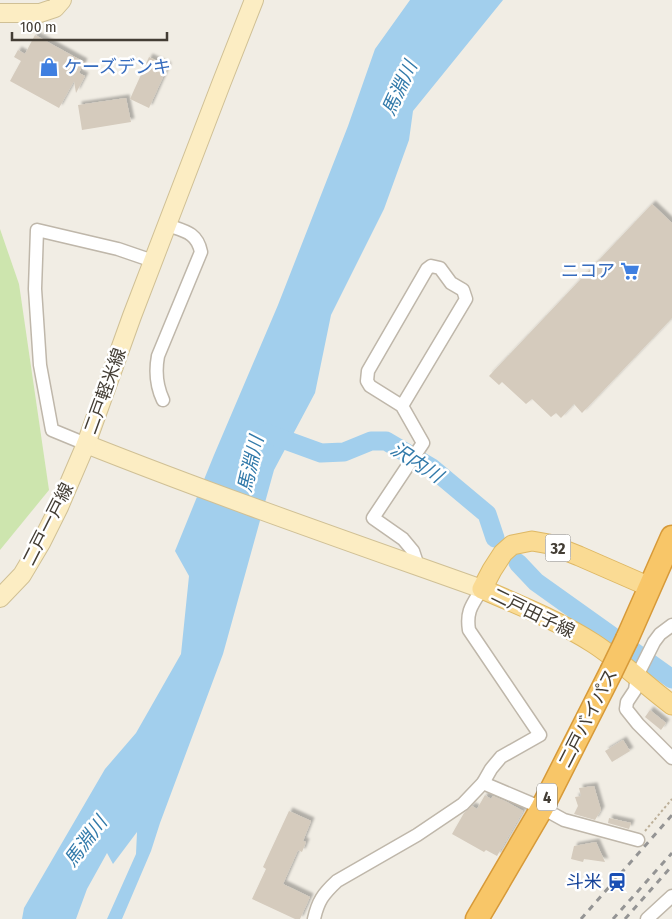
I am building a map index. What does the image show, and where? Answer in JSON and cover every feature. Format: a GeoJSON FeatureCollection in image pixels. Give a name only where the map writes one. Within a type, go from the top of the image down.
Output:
{"type":"FeatureCollection","features":[{"type":"Feature","properties":{"kind":"highway","name":"二戸バイパス"},"geometry":{"type":"LineString","coordinates":[[477,919],[542,808],[612,672],[672,537]]}},
{"type":"Feature","properties":{"kind":"main road"},"geometry":{"type":"LineString","coordinates":[[0,13],[40,13],[55,8],[62,0]]}},
{"type":"Feature","properties":{"kind":"main road","name":"二戸軽米線"},"geometry":{"type":"LineString","coordinates":[[254,0],[153,261],[86,444],[164,475],[482,589]]}},
{"type":"Feature","properties":{"kind":"main road","name":"二戸一戸線"},"geometry":{"type":"LineString","coordinates":[[0,598],[22,575],[41,543],[60,507],[86,444]]}},
{"type":"Feature","properties":{"kind":"main road","name":"二戸田子線"},"geometry":{"type":"LineString","coordinates":[[650,587],[580,556],[549,544],[532,541],[512,546],[503,553],[482,589],[541,614],[593,643],[672,705]]}},
{"type":"Feature","properties":{"kind":"street"},"geometry":{"type":"LineString","coordinates":[[163,400],[156,380],[158,356],[201,252],[200,244],[191,233],[167,225]]}},
{"type":"Feature","properties":{"kind":"street"},"geometry":{"type":"LineString","coordinates":[[86,444],[52,430],[40,365],[36,289],[37,230],[118,249],[153,261]]}},
{"type":"Feature","properties":{"kind":"street"},"geometry":{"type":"LineString","coordinates":[[402,406],[466,299],[463,290],[451,283],[440,268],[431,266],[427,269],[368,371],[367,381],[370,386],[402,406],[423,443],[373,518],[403,539],[413,551],[418,566]]}},
{"type":"Feature","properties":{"kind":"street"},"geometry":{"type":"LineString","coordinates":[[314,919],[318,904],[337,881],[425,830],[462,804],[484,783],[491,769],[501,757],[540,735],[469,630],[470,607],[482,589]]}},
{"type":"Feature","properties":{"kind":"street"},"geometry":{"type":"LineString","coordinates":[[672,625],[660,634],[654,642],[637,676],[636,690],[627,702],[626,709],[638,724],[672,758]]}},
{"type":"Feature","properties":{"kind":"street"},"geometry":{"type":"LineString","coordinates":[[484,783],[542,808],[564,820],[638,840]]}},
{"type":"Feature","properties":{"kind":"street"},"geometry":{"type":"LineString","coordinates":[[647,919],[672,896]]}},
{"type":"Feature","properties":{"kind":"path"},"geometry":{"type":"LineString","coordinates":[[638,840],[672,799]]}},
{"type":"Feature","properties":{"kind":"green space"},"geometry":{"type":"Polygon","coordinates":[[[0,229],[19,284],[49,490],[0,550],[0,229]]]}},
{"type":"Feature","properties":{"kind":"water","name":"馬淵川"},"geometry":{"type":"Polygon","coordinates":[[[410,0],[503,0],[413,111],[409,140],[384,209],[331,315],[315,393],[274,470],[223,654],[151,851],[122,919],[107,919],[136,854],[137,832],[113,864],[107,853],[87,889],[76,919],[22,919],[24,908],[105,769],[136,733],[181,654],[189,576],[175,551],[278,305],[348,126],[375,49],[410,0]]]}},
{"type":"Feature","properties":{"kind":"building","name":"ケーズデンキ"},"geometry":{"type":"Polygon","coordinates":[[[35,35],[84,62],[79,73],[85,76],[76,93],[74,81],[59,108],[10,81],[21,61],[14,57],[18,50],[25,54],[35,35]]]}},
{"type":"Feature","properties":{"kind":"building"},"geometry":{"type":"Polygon","coordinates":[[[149,57],[168,66],[149,108],[130,99],[149,57]]]}},
{"type":"Feature","properties":{"kind":"building"},"geometry":{"type":"Polygon","coordinates":[[[126,98],[131,122],[82,130],[78,105],[126,98]]]}},
{"type":"Feature","properties":{"kind":"building","name":"ニコア"},"geometry":{"type":"Polygon","coordinates":[[[652,204],[672,223],[672,318],[582,413],[574,404],[561,418],[556,413],[551,417],[532,399],[526,404],[502,382],[499,385],[489,376],[652,204]]]}},
{"type":"Feature","properties":{"kind":"building"},"geometry":{"type":"Polygon","coordinates":[[[650,710],[666,723],[661,730],[645,717],[650,710]]]}},
{"type":"Feature","properties":{"kind":"building"},"geometry":{"type":"Polygon","coordinates":[[[623,740],[630,751],[612,762],[605,751],[623,740]]]}},
{"type":"Feature","properties":{"kind":"building"},"geometry":{"type":"Polygon","coordinates":[[[594,786],[601,810],[595,820],[574,814],[578,806],[575,797],[581,796],[579,788],[594,786]]]}},
{"type":"Feature","properties":{"kind":"building"},"geometry":{"type":"Polygon","coordinates":[[[485,795],[491,799],[493,796],[505,801],[523,811],[497,856],[486,850],[484,852],[452,834],[464,813],[472,806],[477,809],[485,795]]]}},
{"type":"Feature","properties":{"kind":"building"},"geometry":{"type":"Polygon","coordinates":[[[289,811],[311,821],[303,841],[306,842],[302,852],[298,850],[283,884],[310,897],[300,919],[295,919],[252,899],[266,869],[263,867],[289,811]]]}},
{"type":"Feature","properties":{"kind":"building"},"geometry":{"type":"Polygon","coordinates":[[[609,818],[631,823],[629,829],[608,823],[609,818]]]}},
{"type":"Feature","properties":{"kind":"building"},"geometry":{"type":"Polygon","coordinates":[[[596,842],[605,862],[584,859],[583,862],[571,859],[574,846],[596,842]]]}},
{"type":"Feature","properties":{"kind":"waterway","name":"沢内川"},"geometry":{"type":"LineString","coordinates":[[266,433],[321,453],[344,452],[371,441],[386,441],[432,468],[487,514],[495,538]]}},
{"type":"Feature","properties":{"kind":"waterway","name":"沢内川"},"geometry":{"type":"LineString","coordinates":[[518,563],[536,582],[672,679]]}},
{"type":"Feature","properties":{"kind":"railway"},"geometry":{"type":"LineString","coordinates":[[581,919],[672,815]]}},
{"type":"Feature","properties":{"kind":"railway"},"geometry":{"type":"LineString","coordinates":[[613,919],[672,853]]}},
{"type":"Feature","properties":{"kind":"railway"},"geometry":{"type":"LineString","coordinates":[[625,919],[672,866]]}},
{"type":"Feature","properties":{"kind":"place","name":"ケーズデンキ"},"geometry":{"type":"Point","coordinates":[49,67]}},
{"type":"Feature","properties":{"kind":"place","name":"ニコア"},"geometry":{"type":"Point","coordinates":[630,271]}},
{"type":"Feature","properties":{"kind":"place","name":"斗米"},"geometry":{"type":"Point","coordinates":[617,882]}}]}
